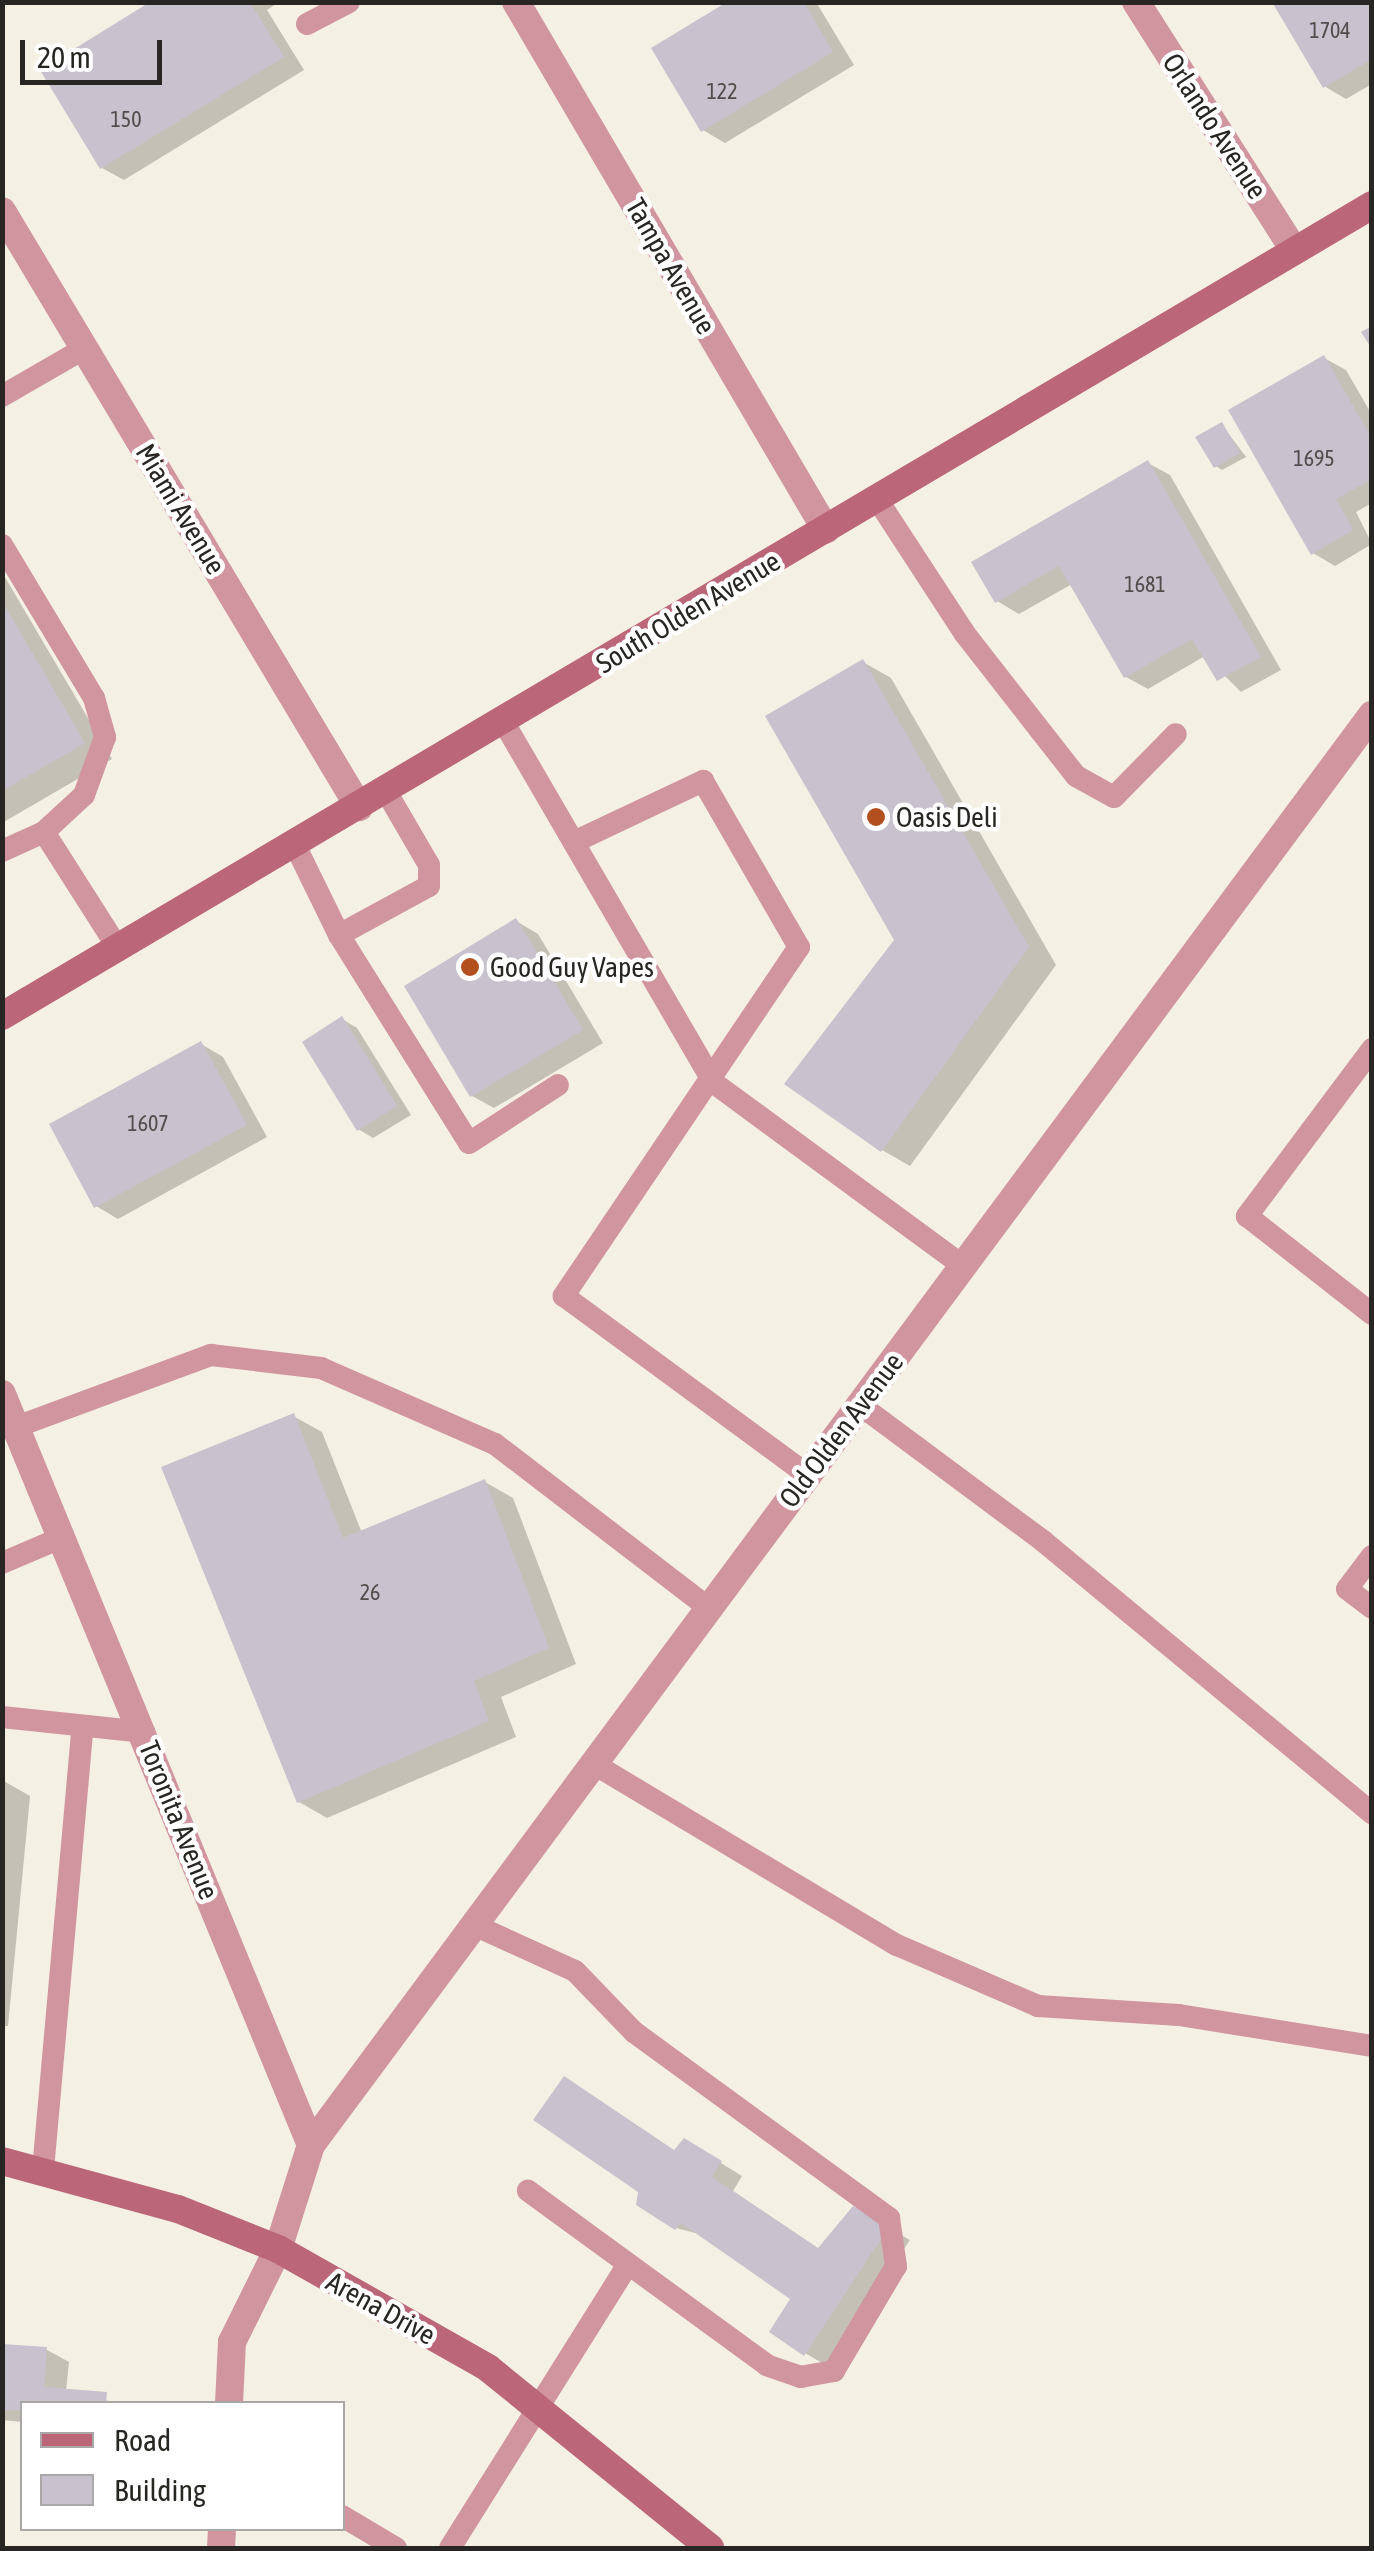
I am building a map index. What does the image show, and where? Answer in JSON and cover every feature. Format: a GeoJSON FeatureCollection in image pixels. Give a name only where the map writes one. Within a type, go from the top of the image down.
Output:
{"type":"FeatureCollection","features":[{"type":"Feature","properties":{"kind":"main road","name":"South Olden Avenue"},"geometry":{"type":"LineString","coordinates":[[2,1016],[1372,205]]}},
{"type":"Feature","properties":{"kind":"main road","name":"Arena Drive"},"geometry":{"type":"LineString","coordinates":[[2,2162],[43,2170],[278,2249],[488,2368],[710,2548]]}},
{"type":"Feature","properties":{"kind":"street","name":"Tampa Avenue"},"geometry":{"type":"LineString","coordinates":[[516,2],[826,530]]}},
{"type":"Feature","properties":{"kind":"street","name":"Orlando Avenue"},"geometry":{"type":"LineString","coordinates":[[1136,2],[1294,250]]}},
{"type":"Feature","properties":{"kind":"street","name":"Miami Avenue"},"geometry":{"type":"LineString","coordinates":[[2,210],[359,807]]}},
{"type":"Feature","properties":{"kind":"street","name":"Old Olden Avenue"},"geometry":{"type":"LineString","coordinates":[[311,2145],[1372,715]]}},
{"type":"Feature","properties":{"kind":"street","name":"Toronita Avenue"},"geometry":{"type":"LineString","coordinates":[[7,1411],[144,1732],[311,2145]]}},
{"type":"Feature","properties":{"kind":"street"},"geometry":{"type":"LineString","coordinates":[[229,2401],[232,2342],[278,2249],[311,2145]]}},
{"type":"Feature","properties":{"kind":"lane"},"geometry":{"type":"LineString","coordinates":[[307,24],[349,2]]}},
{"type":"Feature","properties":{"kind":"lane"},"geometry":{"type":"LineString","coordinates":[[2,396],[85,348]]}},
{"type":"Feature","properties":{"kind":"lane"},"geometry":{"type":"LineString","coordinates":[[877,499],[965,634],[1076,776],[1114,797],[1176,734]]}},
{"type":"Feature","properties":{"kind":"lane"},"geometry":{"type":"LineString","coordinates":[[2,546],[94,698],[106,737],[84,796],[44,832],[2,851]]}},
{"type":"Feature","properties":{"kind":"lane"},"geometry":{"type":"LineString","coordinates":[[503,721],[714,1083],[963,1266]]}},
{"type":"Feature","properties":{"kind":"lane"},"geometry":{"type":"LineString","coordinates":[[574,842],[703,781],[799,947],[714,1083],[564,1296],[808,1474]]}},
{"type":"Feature","properties":{"kind":"lane"},"geometry":{"type":"LineString","coordinates":[[339,935],[429,886],[429,865],[386,791]]}},
{"type":"Feature","properties":{"kind":"lane"},"geometry":{"type":"LineString","coordinates":[[44,832],[118,948]]}},
{"type":"Feature","properties":{"kind":"lane"},"geometry":{"type":"LineString","coordinates":[[295,845],[339,935],[469,1142],[558,1085]]}},
{"type":"Feature","properties":{"kind":"lane"},"geometry":{"type":"LineString","coordinates":[[1372,1049],[1247,1216],[1372,1314]]}},
{"type":"Feature","properties":{"kind":"lane"},"geometry":{"type":"LineString","coordinates":[[7,1411],[211,1355],[321,1368],[495,1444],[709,1608]]}},
{"type":"Feature","properties":{"kind":"lane"},"geometry":{"type":"LineString","coordinates":[[860,1406],[1043,1542],[1372,1813]]}},
{"type":"Feature","properties":{"kind":"lane"},"geometry":{"type":"LineString","coordinates":[[2,1562],[63,1538]]}},
{"type":"Feature","properties":{"kind":"lane"},"geometry":{"type":"LineString","coordinates":[[1372,1556],[1347,1589],[1372,1608]]}},
{"type":"Feature","properties":{"kind":"lane"},"geometry":{"type":"LineString","coordinates":[[2,1717],[82,1731],[144,1732]]}},
{"type":"Feature","properties":{"kind":"lane"},"geometry":{"type":"LineString","coordinates":[[43,2170],[82,1731]]}},
{"type":"Feature","properties":{"kind":"lane"},"geometry":{"type":"LineString","coordinates":[[594,1764],[897,1944],[1038,2006],[1179,2015],[1372,2046]]}},
{"type":"Feature","properties":{"kind":"lane"},"geometry":{"type":"LineString","coordinates":[[474,1925],[575,1970],[634,2032],[889,2218],[896,2266],[834,2371],[801,2377],[766,2366],[528,2191]]}},
{"type":"Feature","properties":{"kind":"lane"},"geometry":{"type":"LineString","coordinates":[[450,2548],[628,2264]]}},
{"type":"Feature","properties":{"kind":"lane"},"geometry":{"type":"LineString","coordinates":[[345,2518],[396,2548]]}},
{"type":"Feature","properties":{"kind":"building"},"geometry":{"type":"Polygon","coordinates":[[[150,2],[250,2],[284,57],[100,169],[40,70],[150,2]]]}},
{"type":"Feature","properties":{"kind":"building"},"geometry":{"type":"Polygon","coordinates":[[[727,2],[804,2],[833,52],[701,132],[651,48],[727,2]]]}},
{"type":"Feature","properties":{"kind":"building"},"geometry":{"type":"Polygon","coordinates":[[[1272,2],[1372,2],[1372,59],[1323,88],[1272,2]]]}},
{"type":"Feature","properties":{"kind":"building"},"geometry":{"type":"Polygon","coordinates":[[[1372,326],[1372,349],[1361,332],[1372,326]]]}},
{"type":"Feature","properties":{"kind":"building"},"geometry":{"type":"Polygon","coordinates":[[[1324,355],[1372,439],[1372,479],[1336,499],[1353,530],[1311,555],[1228,410],[1324,355]]]}},
{"type":"Feature","properties":{"kind":"building"},"geometry":{"type":"Polygon","coordinates":[[[1222,422],[1240,453],[1214,468],[1195,437],[1222,422]]]}},
{"type":"Feature","properties":{"kind":"building"},"geometry":{"type":"Polygon","coordinates":[[[1148,460],[1261,657],[1217,681],[1192,639],[1124,678],[1059,566],[995,603],[971,562],[1148,460]]]}},
{"type":"Feature","properties":{"kind":"building"},"geometry":{"type":"Polygon","coordinates":[[[2,601],[85,743],[2,791],[2,601]]]}},
{"type":"Feature","properties":{"kind":"building"},"geometry":{"type":"Polygon","coordinates":[[[863,659],[1029,947],[881,1152],[784,1084],[894,940],[765,716],[863,659]]]}},
{"type":"Feature","properties":{"kind":"building"},"geometry":{"type":"Polygon","coordinates":[[[516,918],[583,1030],[470,1097],[404,986],[516,918]]]}},
{"type":"Feature","properties":{"kind":"building"},"geometry":{"type":"Polygon","coordinates":[[[342,1016],[397,1106],[357,1131],[302,1042],[342,1016]]]}},
{"type":"Feature","properties":{"kind":"building"},"geometry":{"type":"Polygon","coordinates":[[[201,1041],[247,1125],[94,1208],[49,1124],[201,1041]]]}},
{"type":"Feature","properties":{"kind":"building"},"geometry":{"type":"Polygon","coordinates":[[[294,1413],[343,1538],[485,1479],[549,1648],[474,1681],[489,1721],[297,1803],[161,1467],[294,1413]]]}},
{"type":"Feature","properties":{"kind":"building"},"geometry":{"type":"Polygon","coordinates":[[[564,2076],[674,2150],[684,2138],[722,2161],[712,2177],[818,2248],[853,2206],[890,2225],[804,2356],[769,2332],[790,2299],[681,2223],[675,2230],[636,2205],[638,2192],[533,2120],[564,2076]]]}},
{"type":"Feature","properties":{"kind":"building"},"geometry":{"type":"Polygon","coordinates":[[[2,2344],[47,2347],[44,2387],[107,2392],[106,2401],[20,2401],[20,2410],[2,2411],[2,2344]]]}},
{"type":"Feature","properties":{"kind":"place","name":"Oasis Deli"},"geometry":{"type":"Point","coordinates":[876,817]}},
{"type":"Feature","properties":{"kind":"place","name":"Good Guy Vapes"},"geometry":{"type":"Point","coordinates":[470,967]}}]}
